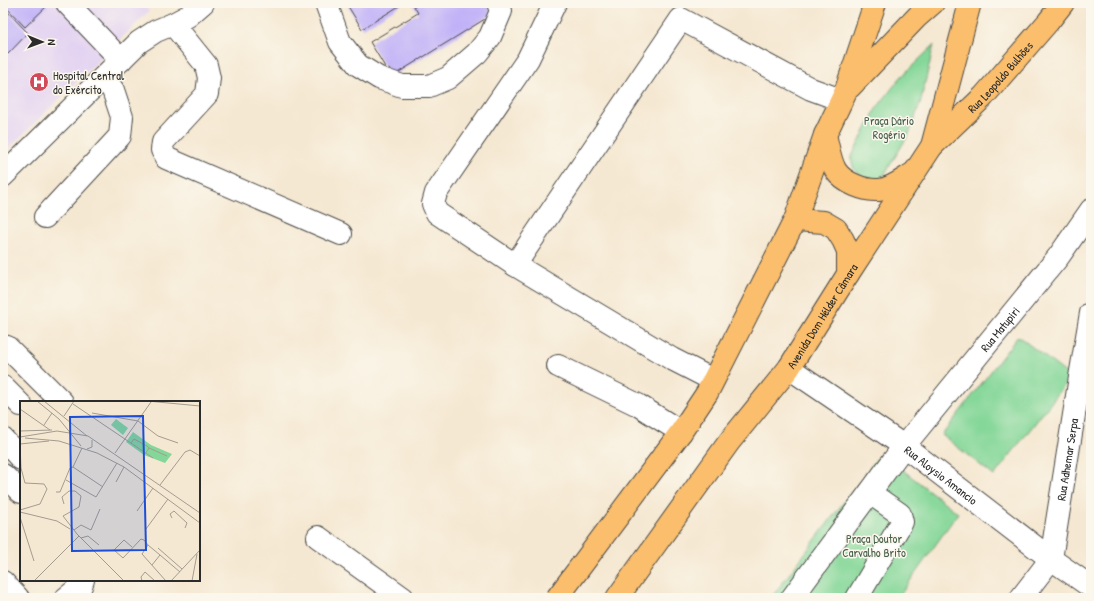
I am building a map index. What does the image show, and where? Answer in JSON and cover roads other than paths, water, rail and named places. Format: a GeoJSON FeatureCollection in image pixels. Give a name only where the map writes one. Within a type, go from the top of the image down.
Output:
{"type":"FeatureCollection","features":[{"type":"Feature","properties":{"kind":"main road"},"geometry":{"type":"LineString","coordinates":[[558,598],[681,432],[706,394],[795,220],[825,135],[843,96],[875,3]]}},
{"type":"Feature","properties":{"kind":"main road"},"geometry":{"type":"LineString","coordinates":[[843,96],[917,17],[933,3]]}},
{"type":"Feature","properties":{"kind":"main road","name":"Avenida Dom Hélder Câmara"},"geometry":{"type":"LineString","coordinates":[[616,598],[729,442],[789,368],[848,274],[932,146],[970,3]]}},
{"type":"Feature","properties":{"kind":"main road","name":"Rua Leopoldo Bulhões"},"geometry":{"type":"LineString","coordinates":[[932,146],[983,97],[1048,22],[1062,3]]}},
{"type":"Feature","properties":{"kind":"main road"},"geometry":{"type":"LineString","coordinates":[[825,135],[829,153],[836,171],[848,182],[863,188],[879,190],[893,186],[913,174]]}},
{"type":"Feature","properties":{"kind":"main road"},"geometry":{"type":"LineString","coordinates":[[795,220],[824,222],[836,229],[848,251],[848,274]]}},
{"type":"Feature","properties":{"kind":"street"},"geometry":{"type":"LineString","coordinates":[[67,3],[120,60]]}},
{"type":"Feature","properties":{"kind":"street"},"geometry":{"type":"LineString","coordinates":[[3,176],[139,42],[156,31],[188,16],[203,3]]}},
{"type":"Feature","properties":{"kind":"street"},"geometry":{"type":"LineString","coordinates":[[326,3],[340,42],[358,65],[379,78],[402,86],[429,86],[448,78],[477,53],[490,37],[501,11],[498,3]]}},
{"type":"Feature","properties":{"kind":"street"},"geometry":{"type":"LineString","coordinates":[[554,3],[528,59],[436,193],[433,204],[436,213],[515,265],[672,359],[713,380]]}},
{"type":"Feature","properties":{"kind":"street"},"geometry":{"type":"LineString","coordinates":[[515,265],[680,11],[811,89],[843,96]]}},
{"type":"Feature","properties":{"kind":"street"},"geometry":{"type":"LineString","coordinates":[[173,24],[206,65],[209,78],[207,94],[163,142],[162,150],[166,158],[341,234]]}},
{"type":"Feature","properties":{"kind":"street"},"geometry":{"type":"LineString","coordinates":[[45,217],[120,136],[122,117],[113,90],[103,78]]}},
{"type":"Feature","properties":{"kind":"street","name":"Rua Matupiri"},"geometry":{"type":"LineString","coordinates":[[792,598],[904,446],[1059,256],[1091,210]]}},
{"type":"Feature","properties":{"kind":"street","name":"Rua Adhemar Serpa"},"geometry":{"type":"LineString","coordinates":[[1051,559],[1091,313]]}},
{"type":"Feature","properties":{"kind":"street"},"geometry":{"type":"LineString","coordinates":[[3,346],[7,347],[61,401]]}},
{"type":"Feature","properties":{"kind":"street"},"geometry":{"type":"LineString","coordinates":[[558,366],[638,405],[681,432]]}},
{"type":"Feature","properties":{"kind":"street","name":"Rua Aloysio Amancio"},"geometry":{"type":"LineString","coordinates":[[789,368],[904,446],[1051,559],[1091,587]]}},
{"type":"Feature","properties":{"kind":"street"},"geometry":{"type":"LineString","coordinates":[[3,387],[20,404]]}},
{"type":"Feature","properties":{"kind":"street"},"geometry":{"type":"LineString","coordinates":[[3,440],[20,458]]}},
{"type":"Feature","properties":{"kind":"street"},"geometry":{"type":"LineString","coordinates":[[3,476],[20,491]]}},
{"type":"Feature","properties":{"kind":"street"},"geometry":{"type":"LineString","coordinates":[[857,598],[902,522],[900,514],[870,493]]}},
{"type":"Feature","properties":{"kind":"street"},"geometry":{"type":"LineString","coordinates":[[318,537],[403,598]]}},
{"type":"Feature","properties":{"kind":"street"},"geometry":{"type":"LineString","coordinates":[[1021,598],[1051,559]]}},
{"type":"Feature","properties":{"kind":"street"},"geometry":{"type":"LineString","coordinates":[[66,598],[80,586],[83,581]]}},
{"type":"Feature","properties":{"kind":"street"},"geometry":{"type":"LineString","coordinates":[[3,582],[18,598]]}},
{"type":"Feature","properties":{"kind":"place","name":"Hospital Central do Exército"},"geometry":{"type":"Point","coordinates":[39,82]}},
{"type":"Feature","properties":{"kind":"park label","name":"Praça Dário Rogério"},"geometry":{"type":"Point","coordinates":[889,127]}},
{"type":"Feature","properties":{"kind":"park label","name":"Praça Doutor Carvalho Brito"},"geometry":{"type":"Point","coordinates":[874,545]}}]}
